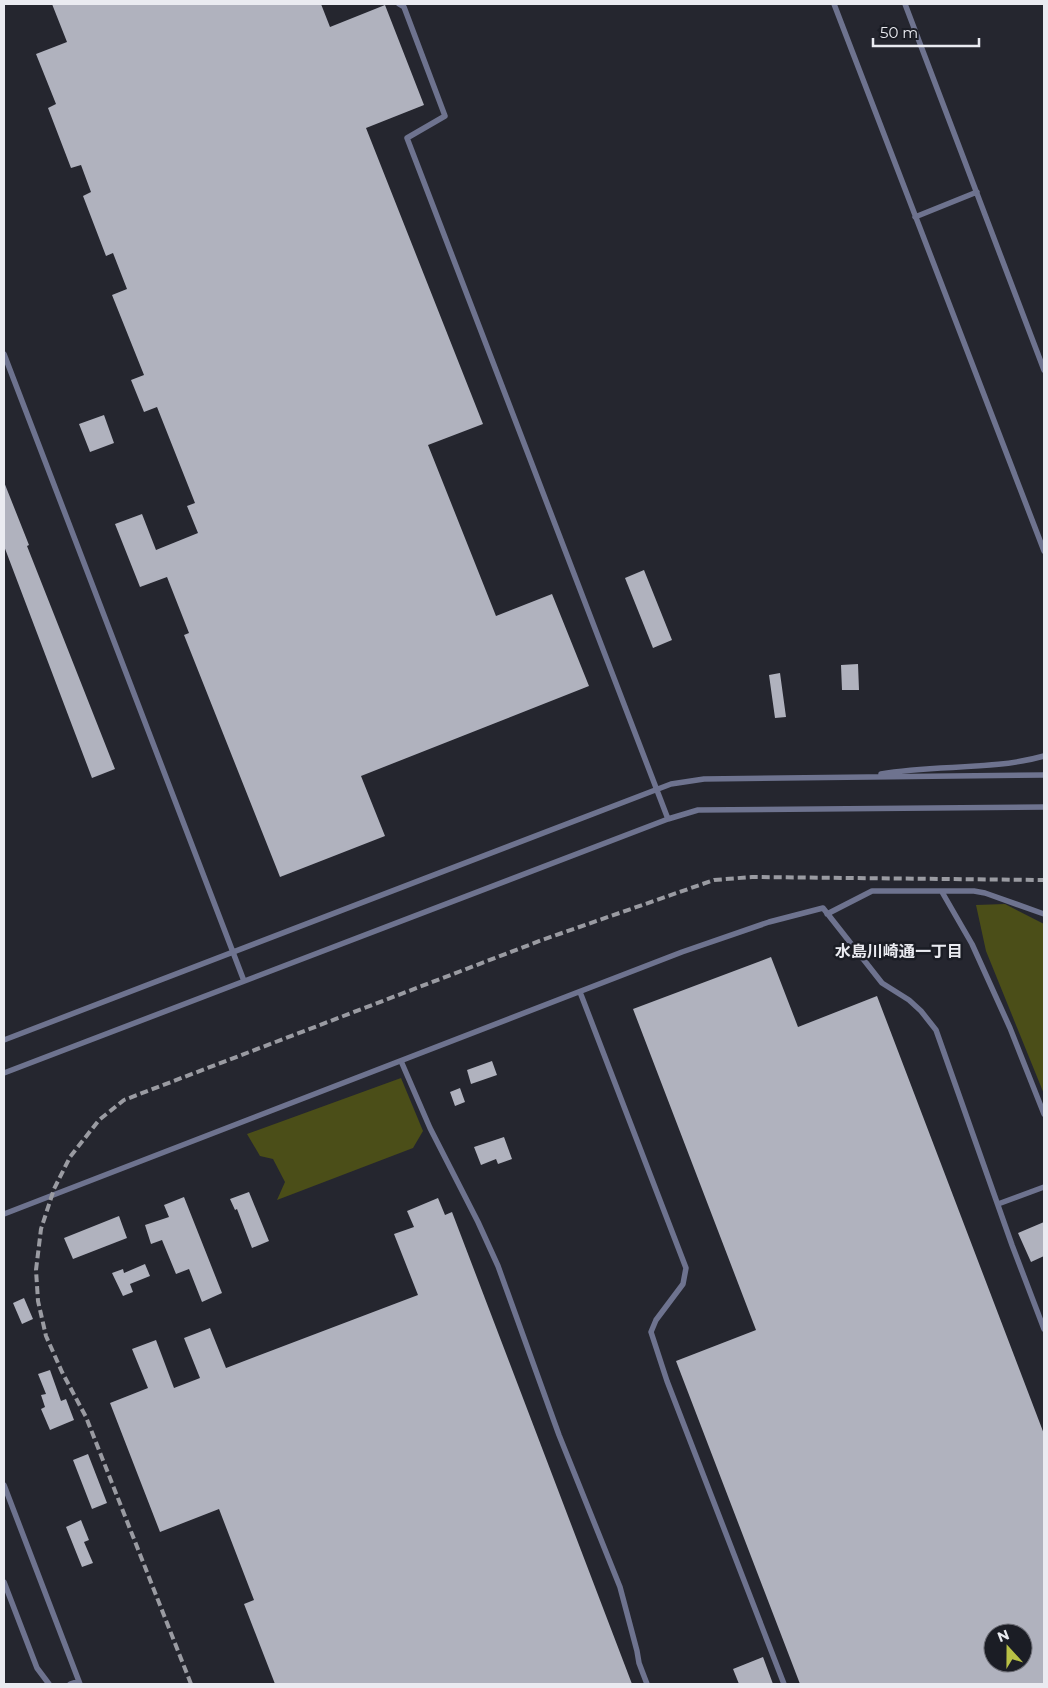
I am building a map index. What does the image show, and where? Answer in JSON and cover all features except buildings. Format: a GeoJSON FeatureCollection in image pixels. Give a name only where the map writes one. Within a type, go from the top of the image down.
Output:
{"type":"FeatureCollection","features":[{"type":"Feature","properties":{"kind":"lane"},"geometry":{"type":"LineString","coordinates":[[399,4],[404,7],[445,116],[407,138],[668,819]]}},
{"type":"Feature","properties":{"kind":"lane"},"geometry":{"type":"LineString","coordinates":[[834,4],[1044,551]]}},
{"type":"Feature","properties":{"kind":"lane"},"geometry":{"type":"LineString","coordinates":[[905,4],[1044,370]]}},
{"type":"Feature","properties":{"kind":"lane"},"geometry":{"type":"LineString","coordinates":[[915,217],[977,192]]}},
{"type":"Feature","properties":{"kind":"lane"},"geometry":{"type":"LineString","coordinates":[[4,354],[244,981]]}},
{"type":"Feature","properties":{"kind":"lane"},"geometry":{"type":"LineString","coordinates":[[864,777],[906,769],[1011,764],[1044,756]]}},
{"type":"Feature","properties":{"kind":"lane"},"geometry":{"type":"LineString","coordinates":[[4,1040],[656,789],[686,781],[704,779],[1044,775]]}},
{"type":"Feature","properties":{"kind":"lane"},"geometry":{"type":"LineString","coordinates":[[4,1073],[668,819],[698,810],[1044,807]]}},
{"type":"Feature","properties":{"kind":"lane"},"geometry":{"type":"LineString","coordinates":[[827,914],[872,892],[974,891],[985,893],[1044,914]]}},
{"type":"Feature","properties":{"kind":"lane"},"geometry":{"type":"LineString","coordinates":[[942,892],[972,944],[1010,1028],[1044,1114]]}},
{"type":"Feature","properties":{"kind":"lane"},"geometry":{"type":"LineString","coordinates":[[4,1214],[682,952],[769,922],[822,908],[882,983],[909,1000],[921,1011],[936,1030],[1044,1329]]}},
{"type":"Feature","properties":{"kind":"lane"},"geometry":{"type":"LineString","coordinates":[[580,992],[686,1268],[683,1284],[656,1320],[651,1332],[667,1381],[784,1684]]}},
{"type":"Feature","properties":{"kind":"lane"},"geometry":{"type":"LineString","coordinates":[[401,1061],[430,1128],[478,1222],[498,1266],[559,1435],[620,1587],[639,1663],[647,1684]]}},
{"type":"Feature","properties":{"kind":"lane"},"geometry":{"type":"LineString","coordinates":[[998,1204],[1044,1187]]}},
{"type":"Feature","properties":{"kind":"lane"},"geometry":{"type":"LineString","coordinates":[[4,1485],[79,1683],[70,1684]]}},
{"type":"Feature","properties":{"kind":"lane"},"geometry":{"type":"LineString","coordinates":[[4,1582],[37,1668],[49,1684]]}},
{"type":"Feature","properties":{"kind":"green space"},"geometry":{"type":"Polygon","coordinates":[[[1005,904],[1044,924],[1044,1094],[986,951],[976,905],[1005,904]]]}},
{"type":"Feature","properties":{"kind":"green space"},"geometry":{"type":"Polygon","coordinates":[[[401,1078],[423,1131],[413,1148],[277,1200],[285,1182],[273,1159],[260,1156],[247,1134],[401,1078]]]}},
{"type":"Feature","properties":{"kind":"railway"},"geometry":{"type":"LineString","coordinates":[[191,1684],[86,1417],[62,1372],[46,1336],[38,1301],[36,1270],[41,1229],[54,1189],[70,1157],[99,1120],[124,1100],[542,940],[714,880],[752,877],[1044,880]]}},
{"type":"Feature","properties":{"kind":"district","name":"水島川崎通一丁目"},"geometry":{"type":"Point","coordinates":[899,951]}}]}
